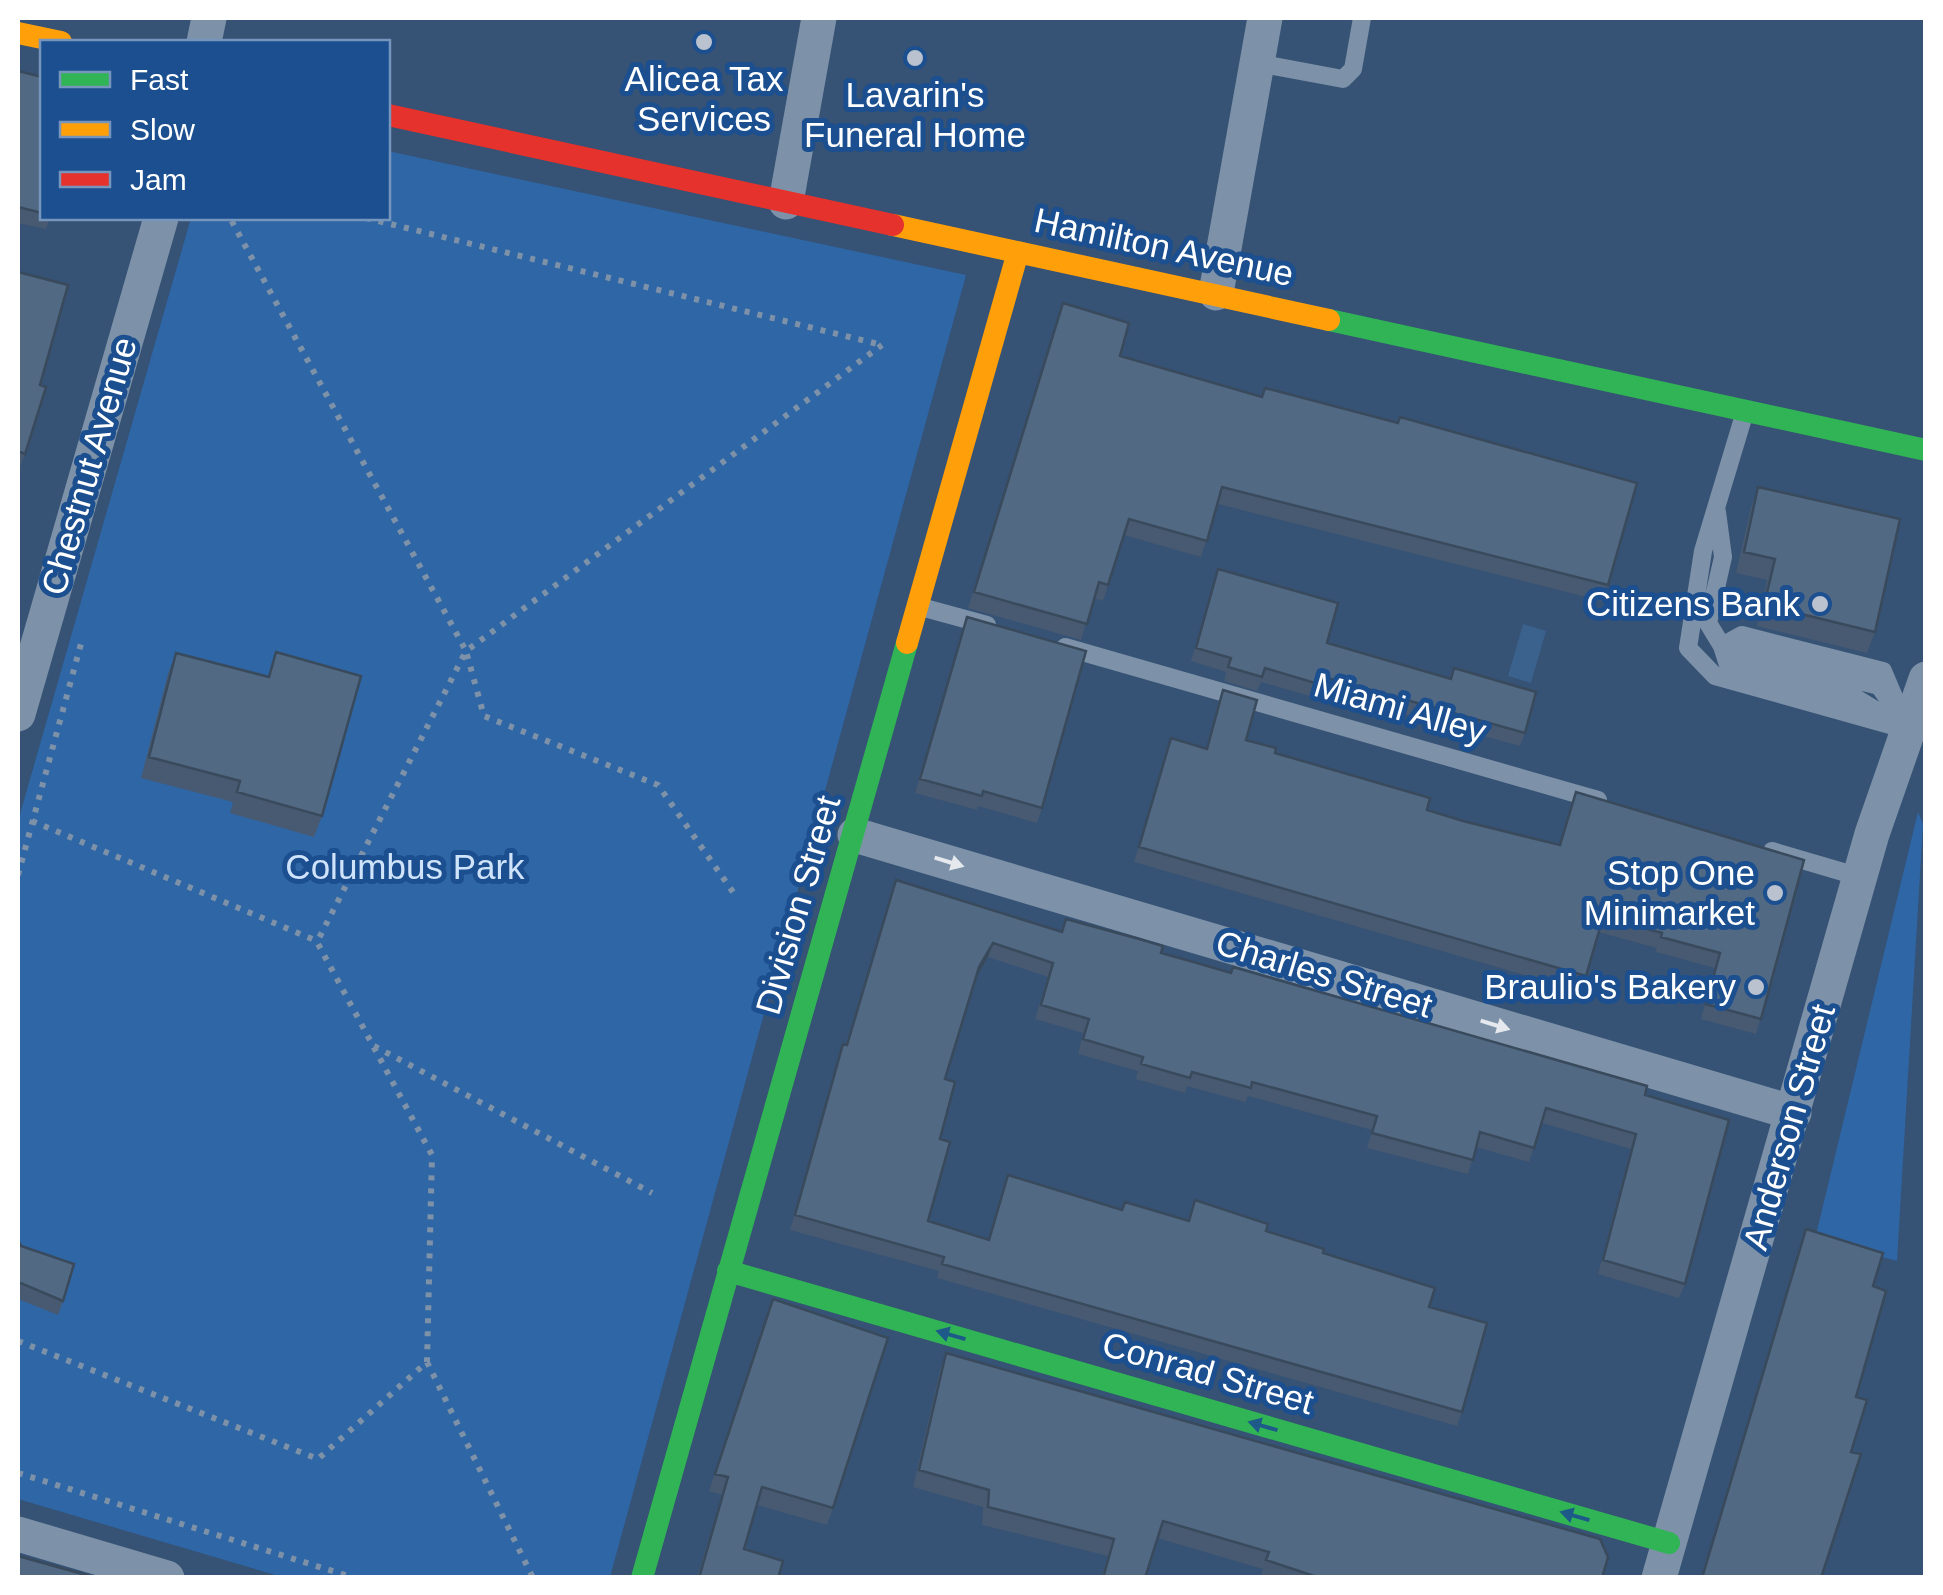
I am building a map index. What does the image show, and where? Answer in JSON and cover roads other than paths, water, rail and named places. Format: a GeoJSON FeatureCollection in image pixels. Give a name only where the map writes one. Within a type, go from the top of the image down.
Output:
{"type":"FeatureCollection","features":[{"type":"Feature","properties":{"kind":"street"},"geometry":{"type":"LineString","coordinates":[[786,202],[819,18]]}},
{"type":"Feature","properties":{"kind":"street"},"geometry":{"type":"LineString","coordinates":[[1216,293],[1266,18]]}},
{"type":"Feature","properties":{"kind":"street"},"geometry":{"type":"LineString","coordinates":[[18,32],[52,40]]}},
{"type":"Feature","properties":{"kind":"street","name":"Hamilton Avenue"},"geometry":{"type":"LineString","coordinates":[[390,115],[1926,450]]}},
{"type":"Feature","properties":{"kind":"street","name":"Chestnut Avenue"},"geometry":{"type":"LineString","coordinates":[[20,697],[160,220]]}},
{"type":"Feature","properties":{"kind":"street","name":"Division Street"},"geometry":{"type":"LineString","coordinates":[[642,1578],[1018,252]]}},
{"type":"Feature","properties":{"kind":"street","name":"Anderson Street"},"geometry":{"type":"LineString","coordinates":[[1659,1578],[1860,877],[1926,678]]}},
{"type":"Feature","properties":{"kind":"street","name":"Charles Street"},"geometry":{"type":"LineString","coordinates":[[855,835],[1794,1114]]}},
{"type":"Feature","properties":{"kind":"street","name":"Conrad Street"},"geometry":{"type":"LineString","coordinates":[[728,1271],[1669,1544]]}},
{"type":"Feature","properties":{"kind":"street"},"geometry":{"type":"LineString","coordinates":[[18,1534],[167,1578]]}},
{"type":"Feature","properties":{"kind":"lane"},"geometry":{"type":"LineString","coordinates":[[1257,63],[1343,79],[1353,70],[1362,18]]}},
{"type":"Feature","properties":{"kind":"lane"},"geometry":{"type":"LineString","coordinates":[[1746,410],[1704,550],[1688,648],[1715,676],[1908,730]]}},
{"type":"Feature","properties":{"kind":"lane"},"geometry":{"type":"LineString","coordinates":[[1716,506],[1723,557],[1708,623],[1722,646],[1880,686],[1908,730]]}},
{"type":"Feature","properties":{"kind":"lane"},"geometry":{"type":"LineString","coordinates":[[920,606],[1010,632]]}},
{"type":"Feature","properties":{"kind":"lane","name":"Miami Alley"},"geometry":{"type":"LineString","coordinates":[[1048,642],[1613,804]]}},
{"type":"Feature","properties":{"kind":"lane"},"geometry":{"type":"LineString","coordinates":[[1746,843],[1860,877]]}},
{"type":"Feature","properties":{"kind":"place","name":"Alicea Tax Services"},"geometry":{"type":"Point","coordinates":[704,42]}},
{"type":"Feature","properties":{"kind":"place","name":"Lavarin's Funeral Home"},"geometry":{"type":"Point","coordinates":[915,58]}},
{"type":"Feature","properties":{"kind":"place","name":"Citizens Bank"},"geometry":{"type":"Point","coordinates":[1820,604]}},
{"type":"Feature","properties":{"kind":"place","name":"Stop One Minimarket"},"geometry":{"type":"Point","coordinates":[1775,893]}},
{"type":"Feature","properties":{"kind":"place","name":"Braulio's Bakery"},"geometry":{"type":"Point","coordinates":[1756,987]}},
{"type":"Feature","properties":{"kind":"park label","name":"Columbus Park"},"geometry":{"type":"Point","coordinates":[405,867]}}]}
